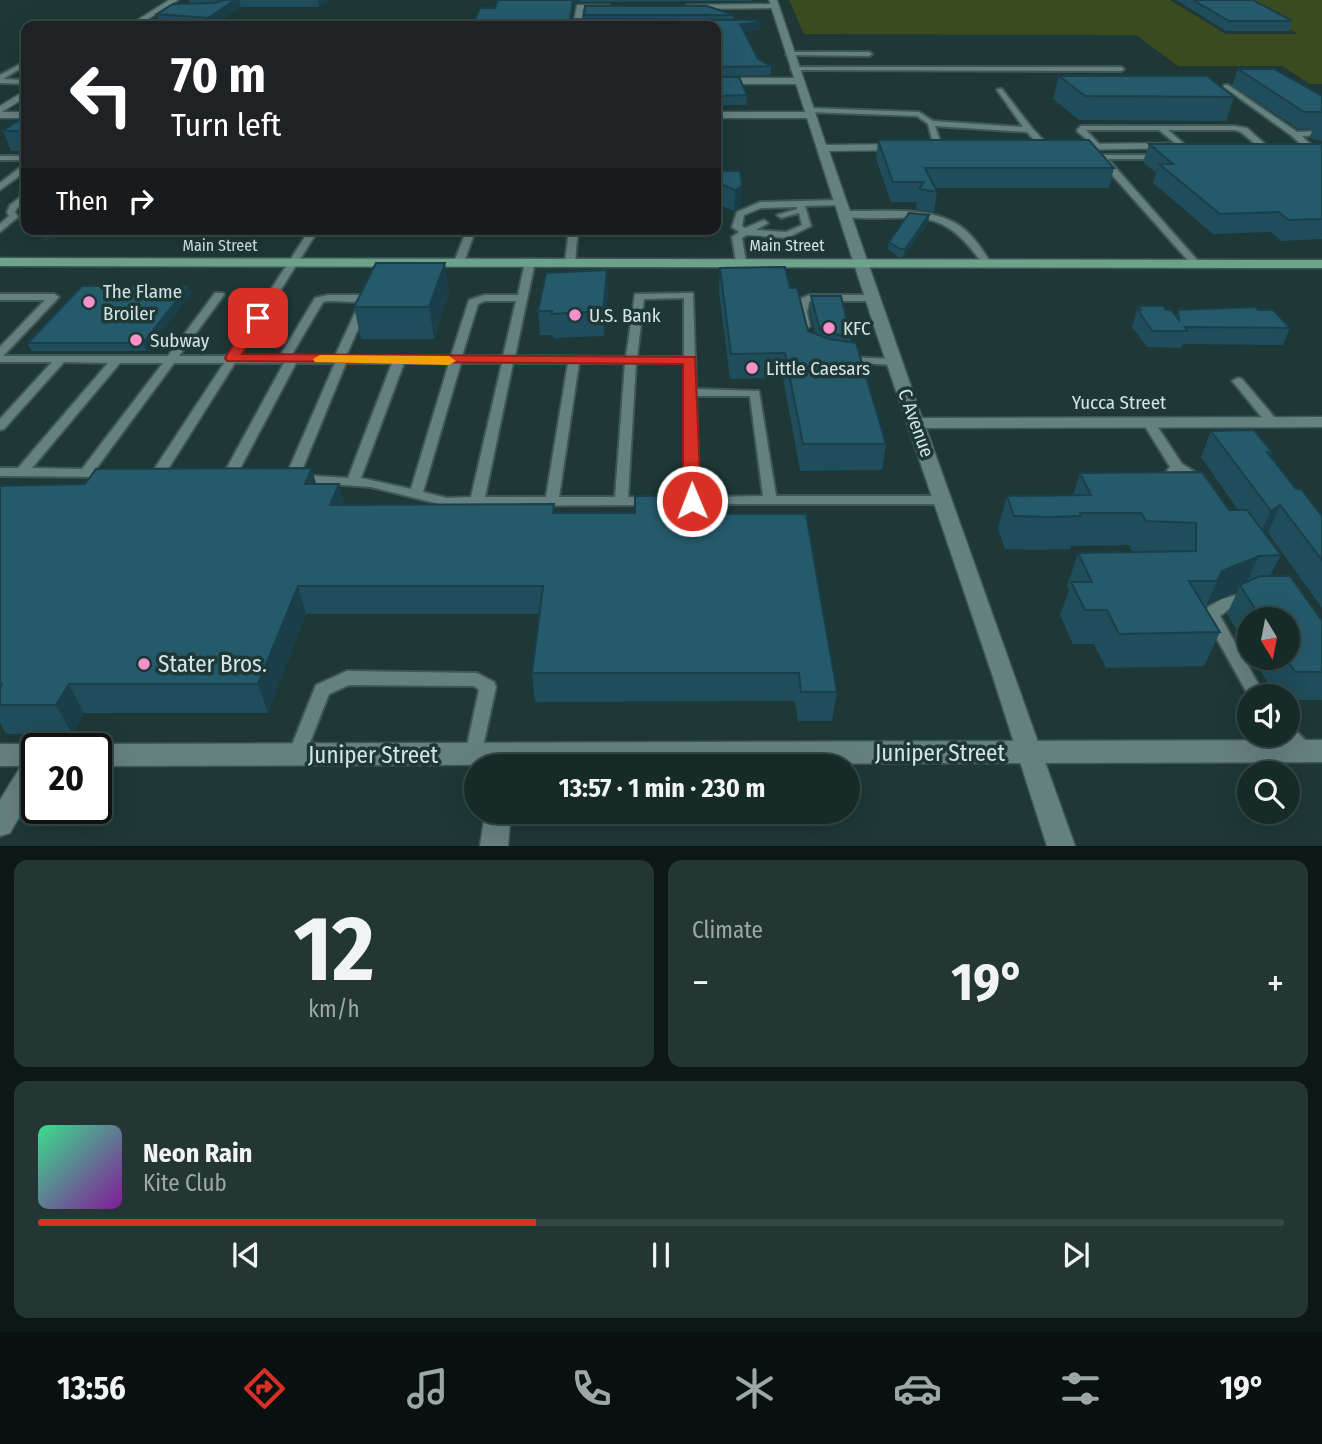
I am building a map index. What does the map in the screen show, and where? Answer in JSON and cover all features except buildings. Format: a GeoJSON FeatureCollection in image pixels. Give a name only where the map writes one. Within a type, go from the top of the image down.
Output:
{"type":"FeatureCollection","features":[{"type":"Feature","properties":{"kind":"main road","name":"Main Street"},"geometry":{"type":"LineString","coordinates":[[0,262],[1322,264]]}},
{"type":"Feature","properties":{"kind":"street"},"geometry":{"type":"LineString","coordinates":[[140,21],[163,7],[174,4]]}},
{"type":"Feature","properties":{"kind":"street"},"geometry":{"type":"LineString","coordinates":[[577,21],[580,7],[621,6]]}},
{"type":"Feature","properties":{"kind":"street"},"geometry":{"type":"LineString","coordinates":[[675,6],[742,6],[745,16],[775,7]]}},
{"type":"Feature","properties":{"kind":"street","name":"C Avenue"},"geometry":{"type":"LineString","coordinates":[[775,7],[796,81],[810,113],[871,298],[1032,752],[1061,845]]}},
{"type":"Feature","properties":{"kind":"street"},"geometry":{"type":"LineString","coordinates":[[721,81],[796,81]]}},
{"type":"Feature","properties":{"kind":"street"},"geometry":{"type":"LineString","coordinates":[[0,113],[21,97]]}},
{"type":"Feature","properties":{"kind":"street"},"geometry":{"type":"LineString","coordinates":[[0,113],[21,115]]}},
{"type":"Feature","properties":{"kind":"street"},"geometry":{"type":"LineString","coordinates":[[721,115],[810,113]]}},
{"type":"Feature","properties":{"kind":"street"},"geometry":{"type":"LineString","coordinates":[[1032,147],[1097,150],[1194,146]]}},
{"type":"Feature","properties":{"kind":"street"},"geometry":{"type":"LineString","coordinates":[[1249,146],[1322,146]]}},
{"type":"Feature","properties":{"kind":"street"},"geometry":{"type":"LineString","coordinates":[[822,148],[912,147]]}},
{"type":"Feature","properties":{"kind":"street"},"geometry":{"type":"LineString","coordinates":[[925,147],[952,147]]}},
{"type":"Feature","properties":{"kind":"street","name":"Yucca Street"},"geometry":{"type":"LineString","coordinates":[[917,423],[1322,422]]}},
{"type":"Feature","properties":{"kind":"street","name":"Juniper Street"},"geometry":{"type":"LineString","coordinates":[[860,755],[1304,746]]}},
{"type":"Feature","properties":{"kind":"street"},"geometry":{"type":"LineString","coordinates":[[0,755],[21,755]]}},
{"type":"Feature","properties":{"kind":"street","name":"Juniper Street"},"geometry":{"type":"LineString","coordinates":[[112,755],[464,755]]}},
{"type":"Feature","properties":{"kind":"street"},"geometry":{"type":"LineString","coordinates":[[0,824],[21,789]]}},
{"type":"Feature","properties":{"kind":"street"},"geometry":{"type":"LineString","coordinates":[[494,845],[497,824]]}},
{"type":"Feature","properties":{"kind":"lane"},"geometry":{"type":"LineString","coordinates":[[788,54],[869,54]]}},
{"type":"Feature","properties":{"kind":"lane"},"geometry":{"type":"LineString","coordinates":[[0,79],[21,66]]}},
{"type":"Feature","properties":{"kind":"lane"},"geometry":{"type":"LineString","coordinates":[[793,69],[1121,69]]}},
{"type":"Feature","properties":{"kind":"lane"},"geometry":{"type":"LineString","coordinates":[[0,79],[21,81]]}},
{"type":"Feature","properties":{"kind":"lane"},"geometry":{"type":"LineString","coordinates":[[1226,86],[1308,146]]}},
{"type":"Feature","properties":{"kind":"lane"},"geometry":{"type":"LineString","coordinates":[[1000,90],[1045,147]]}},
{"type":"Feature","properties":{"kind":"lane"},"geometry":{"type":"LineString","coordinates":[[810,113],[905,113],[926,117],[931,122],[939,147]]}},
{"type":"Feature","properties":{"kind":"lane"},"geometry":{"type":"LineString","coordinates":[[931,122],[1029,130]]}},
{"type":"Feature","properties":{"kind":"lane"},"geometry":{"type":"LineString","coordinates":[[1161,128],[1181,146]]}},
{"type":"Feature","properties":{"kind":"lane"},"geometry":{"type":"LineString","coordinates":[[1195,263],[1081,130],[1235,128],[1274,146]]}},
{"type":"Feature","properties":{"kind":"lane"},"geometry":{"type":"LineString","coordinates":[[1295,134],[1322,134]]}},
{"type":"Feature","properties":{"kind":"lane"},"geometry":{"type":"LineString","coordinates":[[1097,150],[1169,157]]}},
{"type":"Feature","properties":{"kind":"lane"},"geometry":{"type":"LineString","coordinates":[[0,158],[21,158]]}},
{"type":"Feature","properties":{"kind":"lane"},"geometry":{"type":"LineString","coordinates":[[0,187],[21,171]]}},
{"type":"Feature","properties":{"kind":"lane"},"geometry":{"type":"LineString","coordinates":[[0,175],[15,175]]}},
{"type":"Feature","properties":{"kind":"lane"},"geometry":{"type":"LineString","coordinates":[[0,229],[13,217],[13,207],[21,201]]}},
{"type":"Feature","properties":{"kind":"lane"},"geometry":{"type":"LineString","coordinates":[[801,207],[807,226],[787,235],[745,232],[737,227],[740,214],[760,205],[801,207],[842,209],[920,217],[947,222],[971,240],[986,263]]}},
{"type":"Feature","properties":{"kind":"lane"},"geometry":{"type":"LineString","coordinates":[[781,215],[801,207]]}},
{"type":"Feature","properties":{"kind":"lane"},"geometry":{"type":"LineString","coordinates":[[740,262],[737,237],[764,223]]}},
{"type":"Feature","properties":{"kind":"lane"},"geometry":{"type":"LineString","coordinates":[[158,474],[311,235]]}},
{"type":"Feature","properties":{"kind":"lane"},"geometry":{"type":"LineString","coordinates":[[459,262],[470,235]]}},
{"type":"Feature","properties":{"kind":"lane"},"geometry":{"type":"LineString","coordinates":[[570,262],[573,235]]}},
{"type":"Feature","properties":{"kind":"lane"},"geometry":{"type":"LineString","coordinates":[[477,502],[530,262]]}},
{"type":"Feature","properties":{"kind":"lane"},"geometry":{"type":"LineString","coordinates":[[85,474],[219,295]]}},
{"type":"Feature","properties":{"kind":"lane"},"geometry":{"type":"LineString","coordinates":[[621,501],[631,360],[639,296],[689,295],[690,392],[680,501]]}},
{"type":"Feature","properties":{"kind":"lane"},"geometry":{"type":"LineString","coordinates":[[0,297],[54,297],[0,353]]}},
{"type":"Feature","properties":{"kind":"lane"},"geometry":{"type":"LineString","coordinates":[[229,475],[319,300],[362,298],[365,302],[285,478],[371,483],[447,502],[943,500]]}},
{"type":"Feature","properties":{"kind":"lane"},"geometry":{"type":"LineString","coordinates":[[416,494],[473,302],[484,298],[522,298]]}},
{"type":"Feature","properties":{"kind":"lane"},"geometry":{"type":"LineString","coordinates":[[808,338],[802,312],[804,301],[809,298],[871,298]]}},
{"type":"Feature","properties":{"kind":"lane"},"geometry":{"type":"LineString","coordinates":[[0,426],[62,358]]}},
{"type":"Feature","properties":{"kind":"lane"},"geometry":{"type":"LineString","coordinates":[[21,473],[118,358]]}},
{"type":"Feature","properties":{"kind":"lane"},"geometry":{"type":"LineString","coordinates":[[0,359],[690,360]]}},
{"type":"Feature","properties":{"kind":"lane"},"geometry":{"type":"LineString","coordinates":[[834,359],[894,362]]}},
{"type":"Feature","properties":{"kind":"lane"},"geometry":{"type":"LineString","coordinates":[[353,482],[399,360]]}},
{"type":"Feature","properties":{"kind":"lane"},"geometry":{"type":"LineString","coordinates":[[552,501],[574,360]]}},
{"type":"Feature","properties":{"kind":"lane"},"geometry":{"type":"LineString","coordinates":[[1238,381],[1272,422]]}},
{"type":"Feature","properties":{"kind":"lane"},"geometry":{"type":"LineString","coordinates":[[690,392],[755,393],[770,501]]}},
{"type":"Feature","properties":{"kind":"lane"},"geometry":{"type":"LineString","coordinates":[[1149,423],[1177,467],[1196,477],[1210,493]]}},
{"type":"Feature","properties":{"kind":"lane"},"geometry":{"type":"LineString","coordinates":[[1156,478],[1168,477],[1177,467]]}},
{"type":"Feature","properties":{"kind":"lane"},"geometry":{"type":"LineString","coordinates":[[0,472],[121,474]]}},
{"type":"Feature","properties":{"kind":"lane"},"geometry":{"type":"LineString","coordinates":[[1250,684],[1212,616],[1213,611],[1244,597],[1270,596]]}},
{"type":"Feature","properties":{"kind":"lane"},"geometry":{"type":"LineString","coordinates":[[297,754],[322,690],[347,678],[477,680],[488,687],[474,754]]}},
{"type":"Feature","properties":{"kind":"green space"},"geometry":{"type":"Polygon","coordinates":[[[789,0],[1170,0],[1226,34],[1298,34],[1237,0],[1322,0],[1322,84],[1310,84],[1282,66],[1178,66],[1136,35],[804,34],[789,0]]]}},
{"type":"Feature","properties":{"kind":"slow traffic"},"geometry":{"type":"LineString","coordinates":[[320,359],[449,361]]}},
{"type":"Feature","properties":{"kind":"place","name":"The Flame Broiler"},"geometry":{"type":"Point","coordinates":[89,302]}},
{"type":"Feature","properties":{"kind":"place","name":"U.S. Bank"},"geometry":{"type":"Point","coordinates":[575,315]}},
{"type":"Feature","properties":{"kind":"place","name":"KFC"},"geometry":{"type":"Point","coordinates":[829,328]}},
{"type":"Feature","properties":{"kind":"place","name":"Subway"},"geometry":{"type":"Point","coordinates":[136,340]}},
{"type":"Feature","properties":{"kind":"place","name":"Little Caesars"},"geometry":{"type":"Point","coordinates":[752,368]}},
{"type":"Feature","properties":{"kind":"place","name":"Stater Bros."},"geometry":{"type":"Point","coordinates":[144,664]}},
{"type":"Feature","properties":{"kind":"route"},"geometry":{"type":"LineString","coordinates":[[258,318],[232,358],[690,360],[692,501]]}}]}
